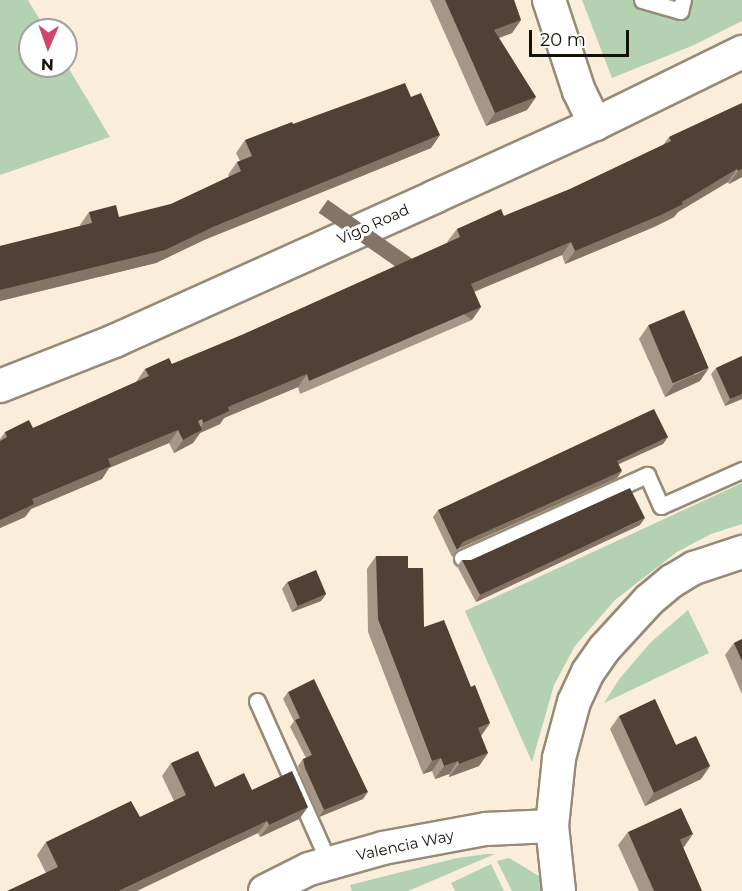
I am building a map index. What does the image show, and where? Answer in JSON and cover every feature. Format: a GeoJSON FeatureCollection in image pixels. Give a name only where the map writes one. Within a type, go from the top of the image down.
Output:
{"type":"FeatureCollection","features":[{"type":"Feature","properties":{"kind":"street"},"geometry":{"type":"LineString","coordinates":[[549,0],[579,91],[595,124]]}},
{"type":"Feature","properties":{"kind":"street","name":"Vigo Road"},"geometry":{"type":"LineString","coordinates":[[0,387],[114,341],[595,124],[742,52]]}},
{"type":"Feature","properties":{"kind":"street"},"geometry":{"type":"LineString","coordinates":[[559,891],[552,826],[559,758],[565,730],[588,672],[605,648],[649,600],[672,581],[694,568],[742,552]]}},
{"type":"Feature","properties":{"kind":"street","name":"Valencia Way"},"geometry":{"type":"LineString","coordinates":[[265,891],[309,869],[441,836],[486,829],[552,826]]}},
{"type":"Feature","properties":{"kind":"lane"},"geometry":{"type":"LineString","coordinates":[[642,0],[680,11],[683,0]]}},
{"type":"Feature","properties":{"kind":"lane"},"geometry":{"type":"LineString","coordinates":[[462,558],[647,475],[661,507],[742,470]]}},
{"type":"Feature","properties":{"kind":"lane"},"geometry":{"type":"LineString","coordinates":[[257,701],[329,863]]}},
{"type":"Feature","properties":{"kind":"green space"},"geometry":{"type":"Polygon","coordinates":[[[0,0],[28,0],[39,18],[18,18],[18,78],[74,78],[110,137],[0,175],[0,0]]]}},
{"type":"Feature","properties":{"kind":"green space"},"geometry":{"type":"Polygon","coordinates":[[[582,0],[742,0],[742,21],[694,45],[612,78],[582,0]]]}},
{"type":"Feature","properties":{"kind":"green space"},"geometry":{"type":"Polygon","coordinates":[[[742,483],[742,524],[711,534],[677,552],[615,600],[575,646],[554,685],[532,762],[465,611],[742,483]]]}},
{"type":"Feature","properties":{"kind":"green space"},"geometry":{"type":"Polygon","coordinates":[[[742,533],[742,539],[684,563],[545,759],[540,757],[562,685],[582,650],[612,615],[648,582],[682,559],[714,542],[742,533]]]}},
{"type":"Feature","properties":{"kind":"green space"},"geometry":{"type":"Polygon","coordinates":[[[688,610],[709,653],[604,703],[620,678],[651,642],[688,610]]]}},
{"type":"Feature","properties":{"kind":"green space"},"geometry":{"type":"Polygon","coordinates":[[[495,854],[408,891],[352,891],[350,885],[457,858],[495,854]]]}},
{"type":"Feature","properties":{"kind":"green space"},"geometry":{"type":"Polygon","coordinates":[[[509,858],[539,876],[545,891],[512,891],[497,861],[509,858]]]}},
{"type":"Feature","properties":{"kind":"green space"},"geometry":{"type":"Polygon","coordinates":[[[491,864],[504,891],[455,891],[451,883],[491,864]]]}},
{"type":"Feature","properties":{"kind":"building"},"geometry":{"type":"Polygon","coordinates":[[[445,0],[514,0],[521,20],[494,30],[536,97],[495,113],[445,0]]]}},
{"type":"Feature","properties":{"kind":"building"},"geometry":{"type":"Polygon","coordinates":[[[405,83],[411,97],[421,93],[440,135],[213,227],[165,250],[0,290],[0,246],[92,223],[89,212],[116,205],[119,217],[171,204],[241,171],[237,162],[252,156],[245,140],[405,83]]]}},
{"type":"Feature","properties":{"kind":"building"},"geometry":{"type":"Polygon","coordinates":[[[742,103],[742,169],[738,171],[737,169],[682,202],[683,204],[575,251],[571,242],[471,284],[481,307],[309,381],[307,374],[228,407],[229,411],[203,423],[202,419],[198,421],[202,430],[183,440],[178,430],[108,459],[111,466],[32,499],[34,504],[0,520],[0,441],[7,437],[5,432],[29,420],[33,428],[149,376],[145,369],[169,358],[172,364],[460,237],[457,229],[501,209],[504,216],[570,189],[671,141],[669,137],[742,103]]]}},
{"type":"Feature","properties":{"kind":"building"},"geometry":{"type":"Polygon","coordinates":[[[684,310],[709,368],[673,383],[648,325],[684,310]]]}},
{"type":"Feature","properties":{"kind":"building"},"geometry":{"type":"Polygon","coordinates":[[[742,356],[742,394],[730,399],[716,368],[742,356]]]}},
{"type":"Feature","properties":{"kind":"building"},"geometry":{"type":"Polygon","coordinates":[[[654,409],[668,437],[617,461],[622,471],[463,542],[457,550],[438,510],[654,409]]]}},
{"type":"Feature","properties":{"kind":"building"},"geometry":{"type":"Polygon","coordinates":[[[630,488],[645,518],[480,595],[462,560],[471,560],[630,488]]]}},
{"type":"Feature","properties":{"kind":"building"},"geometry":{"type":"Polygon","coordinates":[[[376,556],[408,556],[408,568],[423,568],[424,627],[444,620],[471,687],[475,685],[490,723],[478,728],[488,753],[459,764],[458,761],[444,766],[441,758],[432,761],[378,619],[376,556]]]}},
{"type":"Feature","properties":{"kind":"building"},"geometry":{"type":"Polygon","coordinates":[[[316,570],[326,594],[298,606],[287,582],[316,570]]]}},
{"type":"Feature","properties":{"kind":"building"},"geometry":{"type":"Polygon","coordinates":[[[742,639],[742,661],[734,643],[742,639]]]}},
{"type":"Feature","properties":{"kind":"building"},"geometry":{"type":"Polygon","coordinates":[[[314,679],[368,792],[324,810],[305,768],[303,759],[312,755],[295,720],[300,718],[288,692],[314,679]]]}},
{"type":"Feature","properties":{"kind":"building"},"geometry":{"type":"Polygon","coordinates":[[[655,699],[676,745],[696,736],[710,766],[654,793],[619,716],[655,699]]]}},
{"type":"Feature","properties":{"kind":"building"},"geometry":{"type":"Polygon","coordinates":[[[198,751],[215,787],[244,773],[252,790],[292,771],[308,807],[269,825],[267,821],[119,891],[7,891],[58,867],[46,842],[131,801],[140,817],[186,795],[171,763],[198,751]]]}},
{"type":"Feature","properties":{"kind":"building"},"geometry":{"type":"Polygon","coordinates":[[[681,808],[693,834],[680,840],[702,891],[654,891],[628,832],[681,808]]]}}]}
